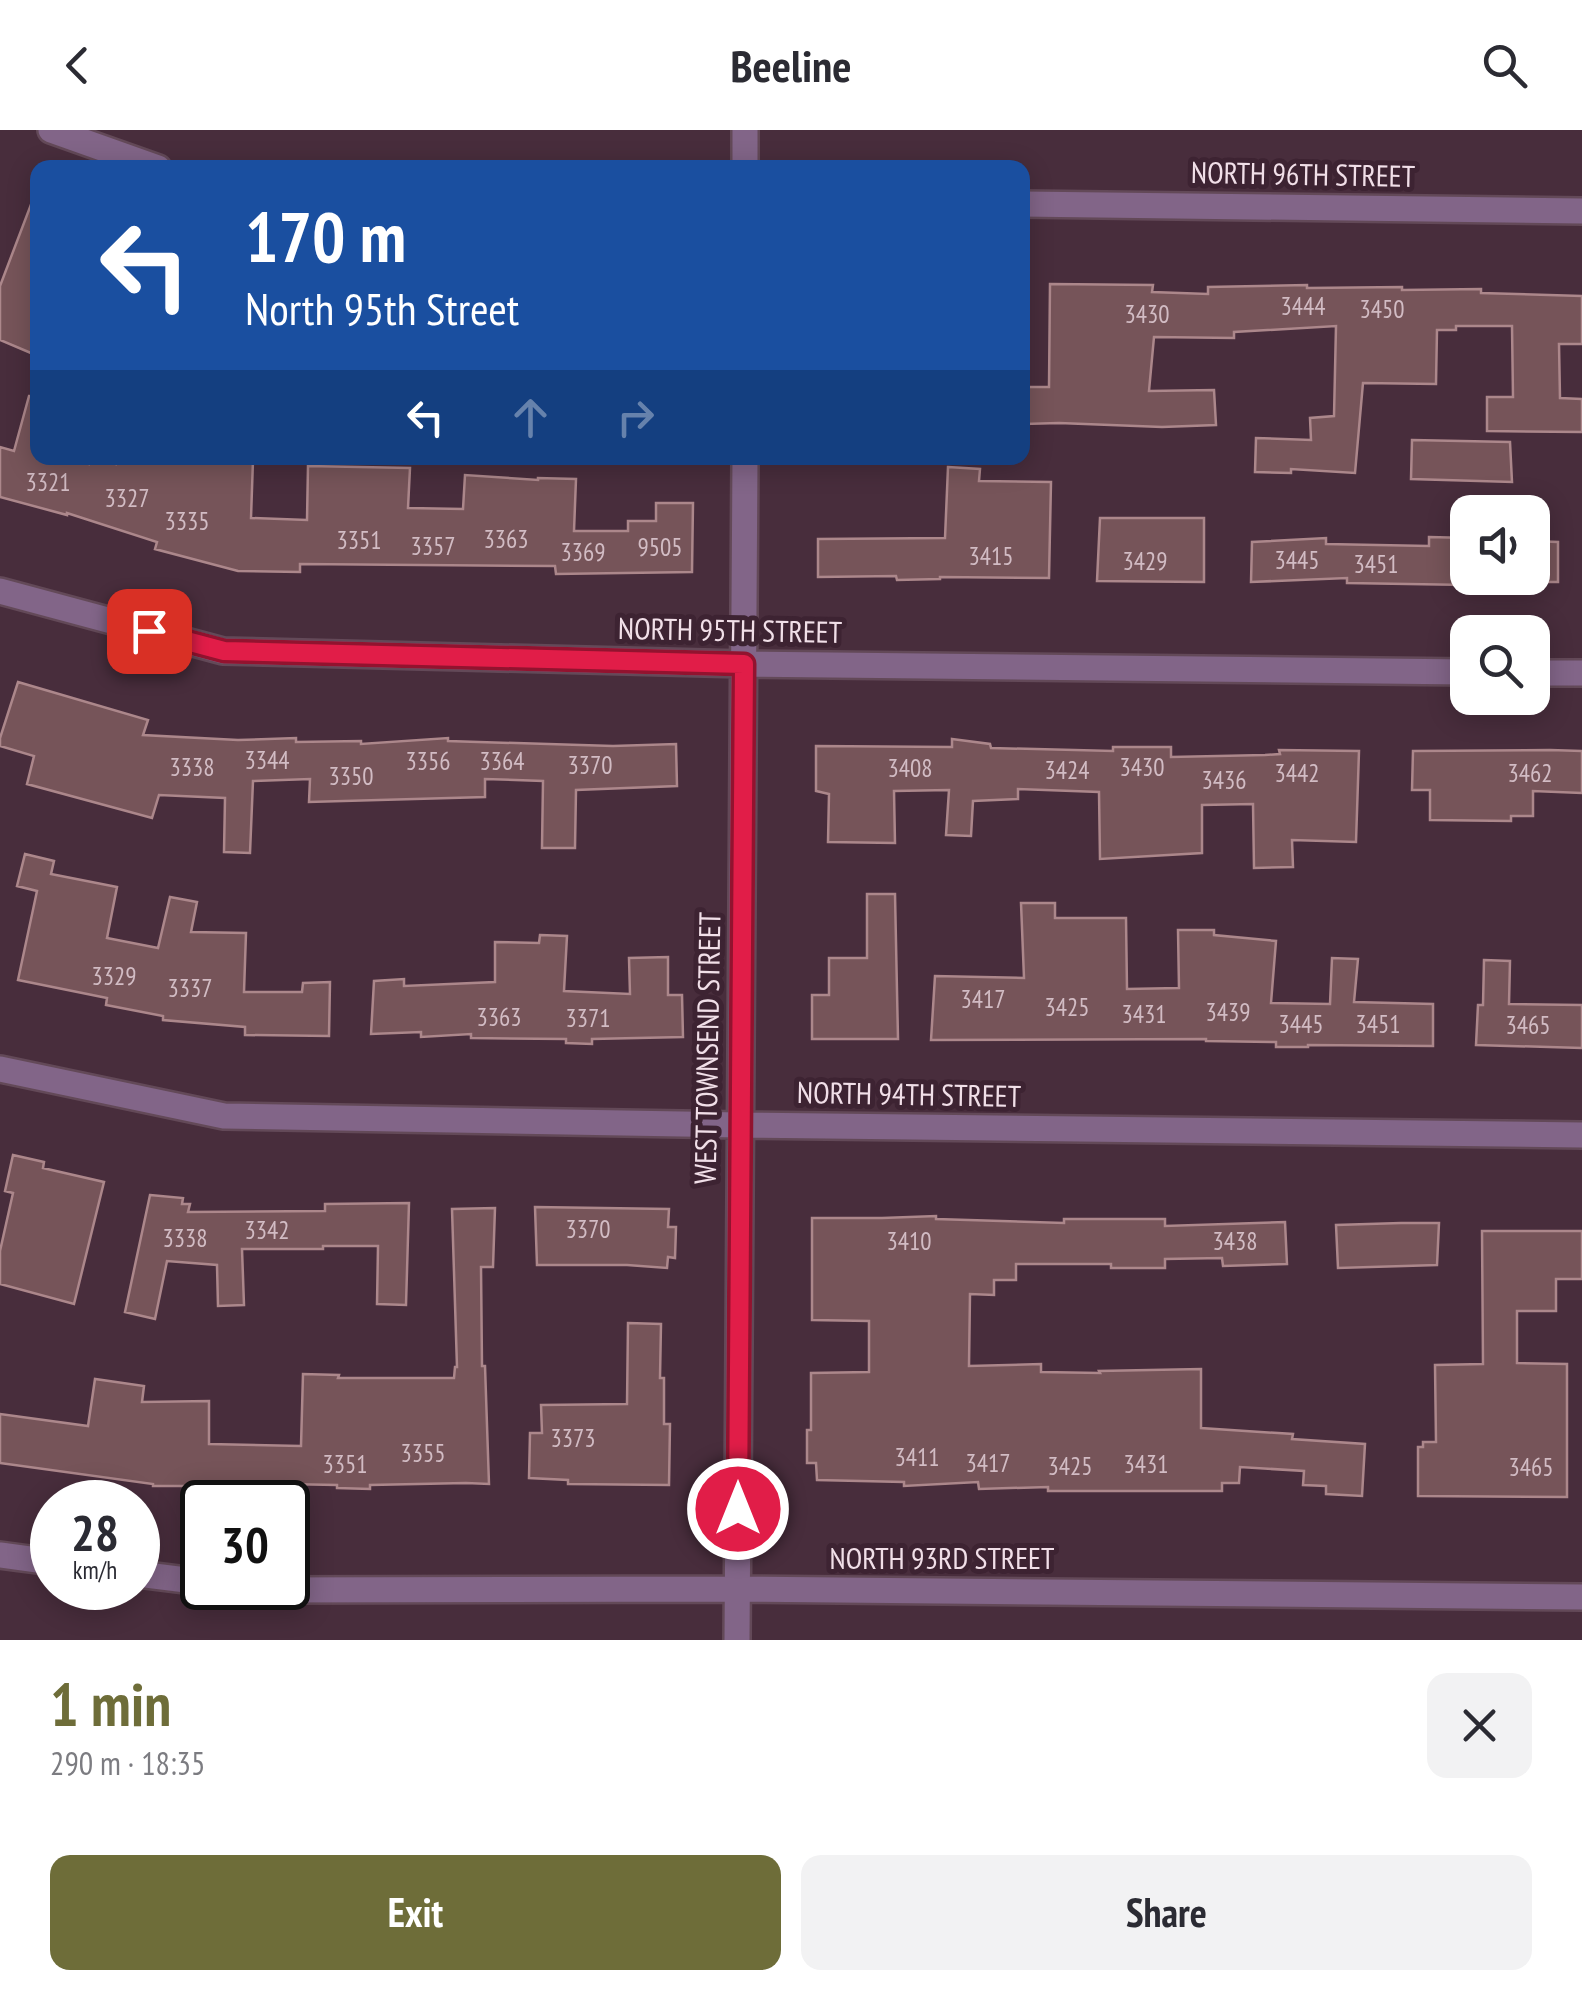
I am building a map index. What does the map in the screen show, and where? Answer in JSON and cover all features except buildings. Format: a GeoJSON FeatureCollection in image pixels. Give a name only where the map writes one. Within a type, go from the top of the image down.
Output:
{"type":"FeatureCollection","features":[{"type":"Feature","properties":{"kind":"street"},"geometry":{"type":"LineString","coordinates":[[51,130],[135,160]]}},
{"type":"Feature","properties":{"kind":"street"},"geometry":{"type":"LineString","coordinates":[[745,130],[745,160]]}},
{"type":"Feature","properties":{"kind":"street","name":"NORTH 96TH STREET"},"geometry":{"type":"LineString","coordinates":[[1030,204],[1582,212]]}},
{"type":"Feature","properties":{"kind":"street","name":"WEST TOWNSEND STREET"},"geometry":{"type":"LineString","coordinates":[[737,1640],[745,465]]}},
{"type":"Feature","properties":{"kind":"street","name":"NORTH 95TH STREET"},"geometry":{"type":"LineString","coordinates":[[0,591],[224,651],[744,664],[1450,672]]}},
{"type":"Feature","properties":{"kind":"street"},"geometry":{"type":"LineString","coordinates":[[1550,673],[1582,673]]}},
{"type":"Feature","properties":{"kind":"street","name":"NORTH 94TH STREET"},"geometry":{"type":"LineString","coordinates":[[0,1069],[224,1116],[1582,1135]]}},
{"type":"Feature","properties":{"kind":"street"},"geometry":{"type":"LineString","coordinates":[[0,1555],[30,1559]]}},
{"type":"Feature","properties":{"kind":"street","name":"NORTH 93RD STREET"},"geometry":{"type":"LineString","coordinates":[[310,1590],[737,1589],[1582,1597]]}},
{"type":"Feature","properties":{"kind":"route"},"geometry":{"type":"LineString","coordinates":[[149,631],[224,651],[744,664],[738,1509]]}}]}
